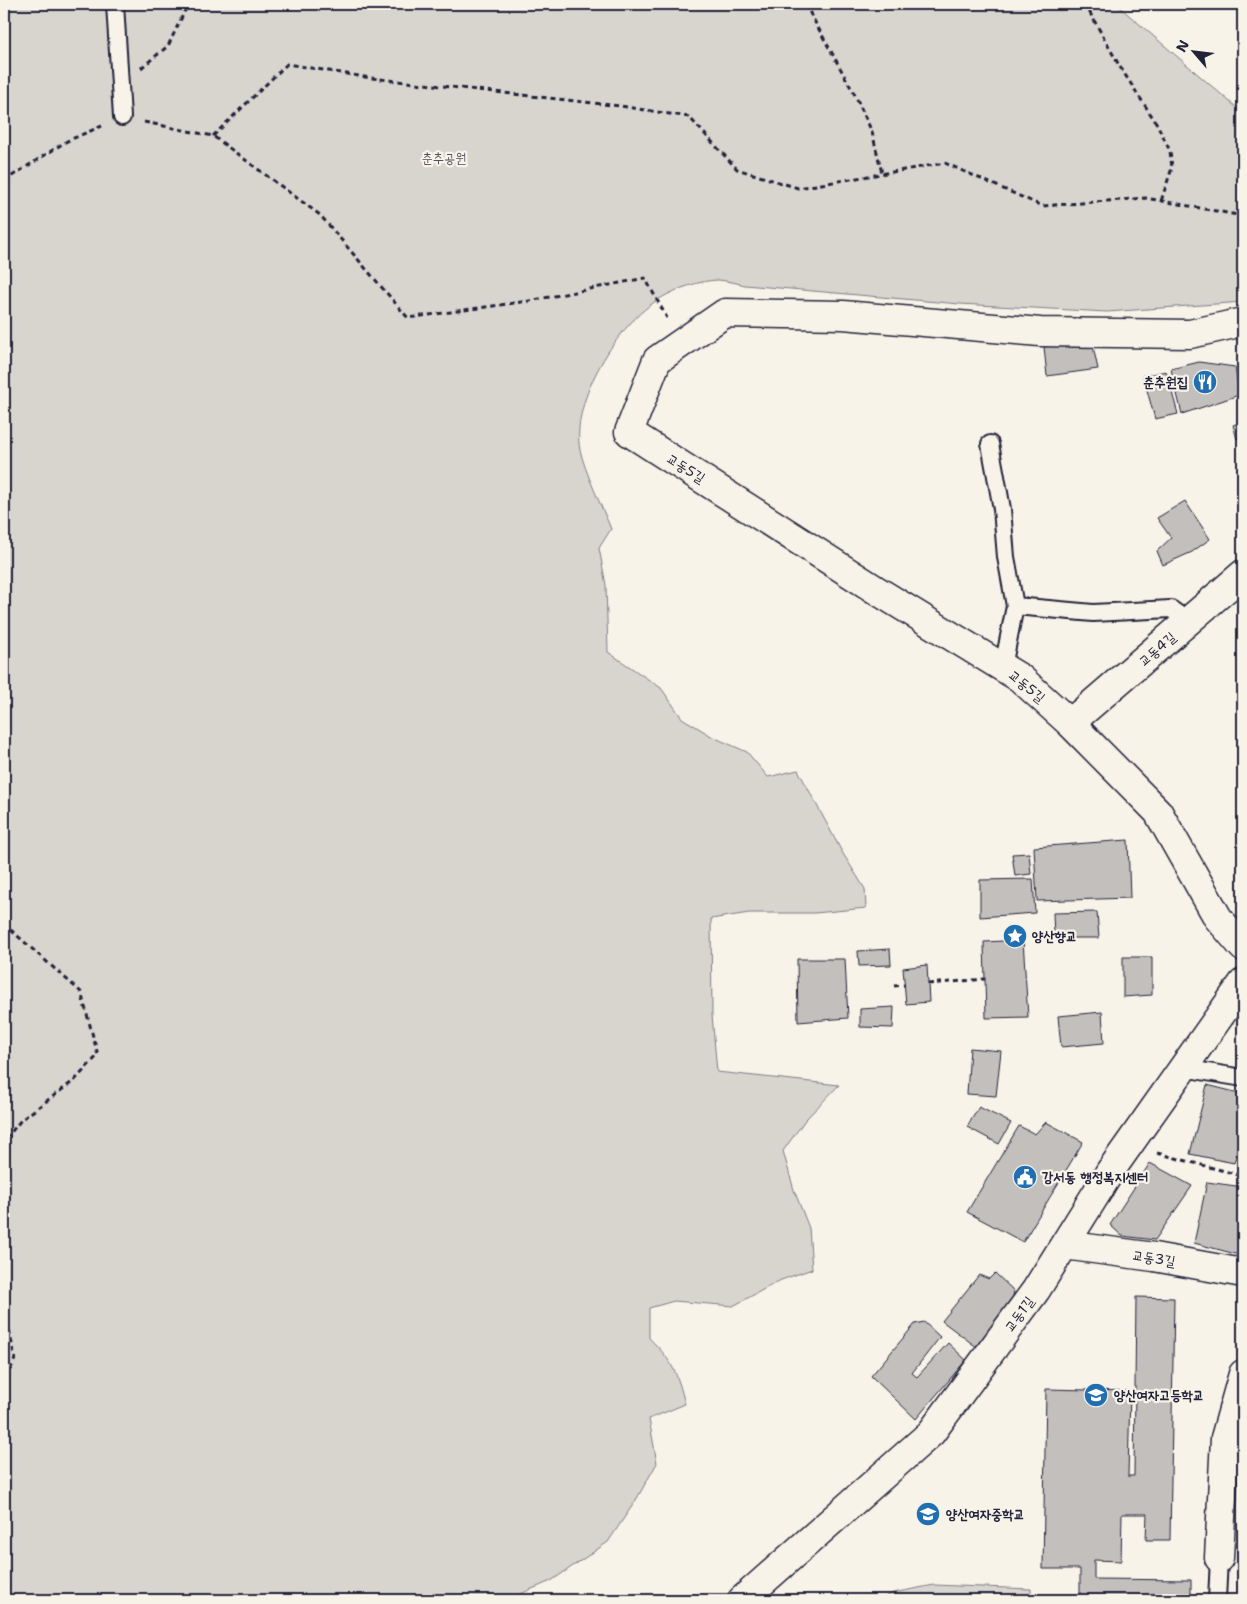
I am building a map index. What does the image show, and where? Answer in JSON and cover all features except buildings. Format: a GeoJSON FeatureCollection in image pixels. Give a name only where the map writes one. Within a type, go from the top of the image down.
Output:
{"type":"FeatureCollection","features":[{"type":"Feature","properties":{"kind":"street","name":"교동5길"},"geometry":{"type":"LineString","coordinates":[[1243,322],[1190,334],[1060,332],[843,315],[725,313],[657,360],[629,432],[876,590],[1020,678],[1070,723],[1158,812],[1218,918],[1243,947]]}},
{"type":"Feature","properties":{"kind":"street","name":"교동4길"},"geometry":{"type":"LineString","coordinates":[[1070,723],[1243,574]]}},
{"type":"Feature","properties":{"kind":"street","name":"교동1길"},"geometry":{"type":"LineString","coordinates":[[742,1600],[931,1434],[1036,1290],[1111,1170],[1243,983]]}},
{"type":"Feature","properties":{"kind":"street","name":"교동3길"},"geometry":{"type":"LineString","coordinates":[[1064,1245],[1154,1257],[1243,1273]]}},
{"type":"Feature","properties":{"kind":"street"},"geometry":{"type":"LineString","coordinates":[[1219,1558],[1243,1374]]}},
{"type":"Feature","properties":{"kind":"lane"},"geometry":{"type":"LineString","coordinates":[[115,4],[122,117]]}},
{"type":"Feature","properties":{"kind":"lane"},"geometry":{"type":"LineString","coordinates":[[990,444],[1002,509],[1006,557],[1015,606],[1003,667]]}},
{"type":"Feature","properties":{"kind":"lane"},"geometry":{"type":"LineString","coordinates":[[1015,606],[1093,614],[1171,609],[1188,622]]}},
{"type":"Feature","properties":{"kind":"lane"},"geometry":{"type":"LineString","coordinates":[[1184,1068],[1243,1078]]}},
{"type":"Feature","properties":{"kind":"lane"},"geometry":{"type":"LineString","coordinates":[[1217,1600],[1219,1558]]}},
{"type":"Feature","properties":{"kind":"path"},"geometry":{"type":"LineString","coordinates":[[119,90],[168,46],[188,4]]}},
{"type":"Feature","properties":{"kind":"path"},"geometry":{"type":"LineString","coordinates":[[805,4],[855,95],[872,132],[882,173]]}},
{"type":"Feature","properties":{"kind":"path"},"geometry":{"type":"LineString","coordinates":[[1085,4],[1120,67],[1157,124],[1170,151],[1172,168],[1161,201]]}},
{"type":"Feature","properties":{"kind":"path"},"geometry":{"type":"LineString","coordinates":[[213,136],[287,64],[372,78],[620,106],[689,117],[737,169],[798,188],[945,163],[1042,206],[1146,198],[1243,216]]}},
{"type":"Feature","properties":{"kind":"path"},"geometry":{"type":"LineString","coordinates":[[4,181],[67,141],[122,117],[213,136],[320,215],[408,318],[529,301],[645,278],[681,343]]}},
{"type":"Feature","properties":{"kind":"path"},"geometry":{"type":"LineString","coordinates":[[4,924],[82,992],[98,1055],[75,1080],[21,1120],[4,1141]]}},
{"type":"Feature","properties":{"kind":"path"},"geometry":{"type":"LineString","coordinates":[[928,984],[985,979]]}},
{"type":"Feature","properties":{"kind":"path"},"geometry":{"type":"LineString","coordinates":[[894,986],[905,985]]}},
{"type":"Feature","properties":{"kind":"path"},"geometry":{"type":"LineString","coordinates":[[1153,1152],[1243,1176]]}},
{"type":"Feature","properties":{"kind":"path"},"geometry":{"type":"LineString","coordinates":[[4,1304],[15,1359],[4,1384]]}},
{"type":"Feature","properties":{"kind":"green space","name":"춘추공원"},"geometry":{"type":"Polygon","coordinates":[[[4,4],[1116,4],[1243,113],[1243,302],[1107,312],[960,304],[745,285],[712,280],[674,291],[645,309],[614,344],[590,387],[582,409],[579,430],[580,450],[611,529],[599,548],[606,585],[608,652],[661,688],[682,718],[713,737],[747,752],[768,777],[798,770],[842,852],[865,889],[866,908],[815,913],[749,913],[711,919],[712,1015],[717,1072],[839,1085],[805,1120],[783,1151],[794,1190],[809,1228],[812,1269],[781,1280],[733,1306],[674,1301],[649,1308],[649,1338],[664,1354],[673,1368],[685,1404],[649,1419],[657,1463],[636,1500],[608,1542],[551,1581],[506,1600],[4,1600],[4,4]]]}},
{"type":"Feature","properties":{"kind":"green space"},"geometry":{"type":"Polygon","coordinates":[[[934,1585],[1031,1589],[1031,1600],[879,1600],[893,1593],[934,1585]]]}},
{"type":"Feature","properties":{"kind":"place","name":"춘추원집"},"geometry":{"type":"Point","coordinates":[1205,382]}},
{"type":"Feature","properties":{"kind":"place","name":"양산향교"},"geometry":{"type":"Point","coordinates":[1015,936]}},
{"type":"Feature","properties":{"kind":"place","name":"강서동 행정복지센터"},"geometry":{"type":"Point","coordinates":[1025,1177]}},
{"type":"Feature","properties":{"kind":"place","name":"양산여자고등학교"},"geometry":{"type":"Point","coordinates":[1096,1395]}},
{"type":"Feature","properties":{"kind":"place","name":"양산여자중학교"},"geometry":{"type":"Point","coordinates":[928,1514]}}]}
